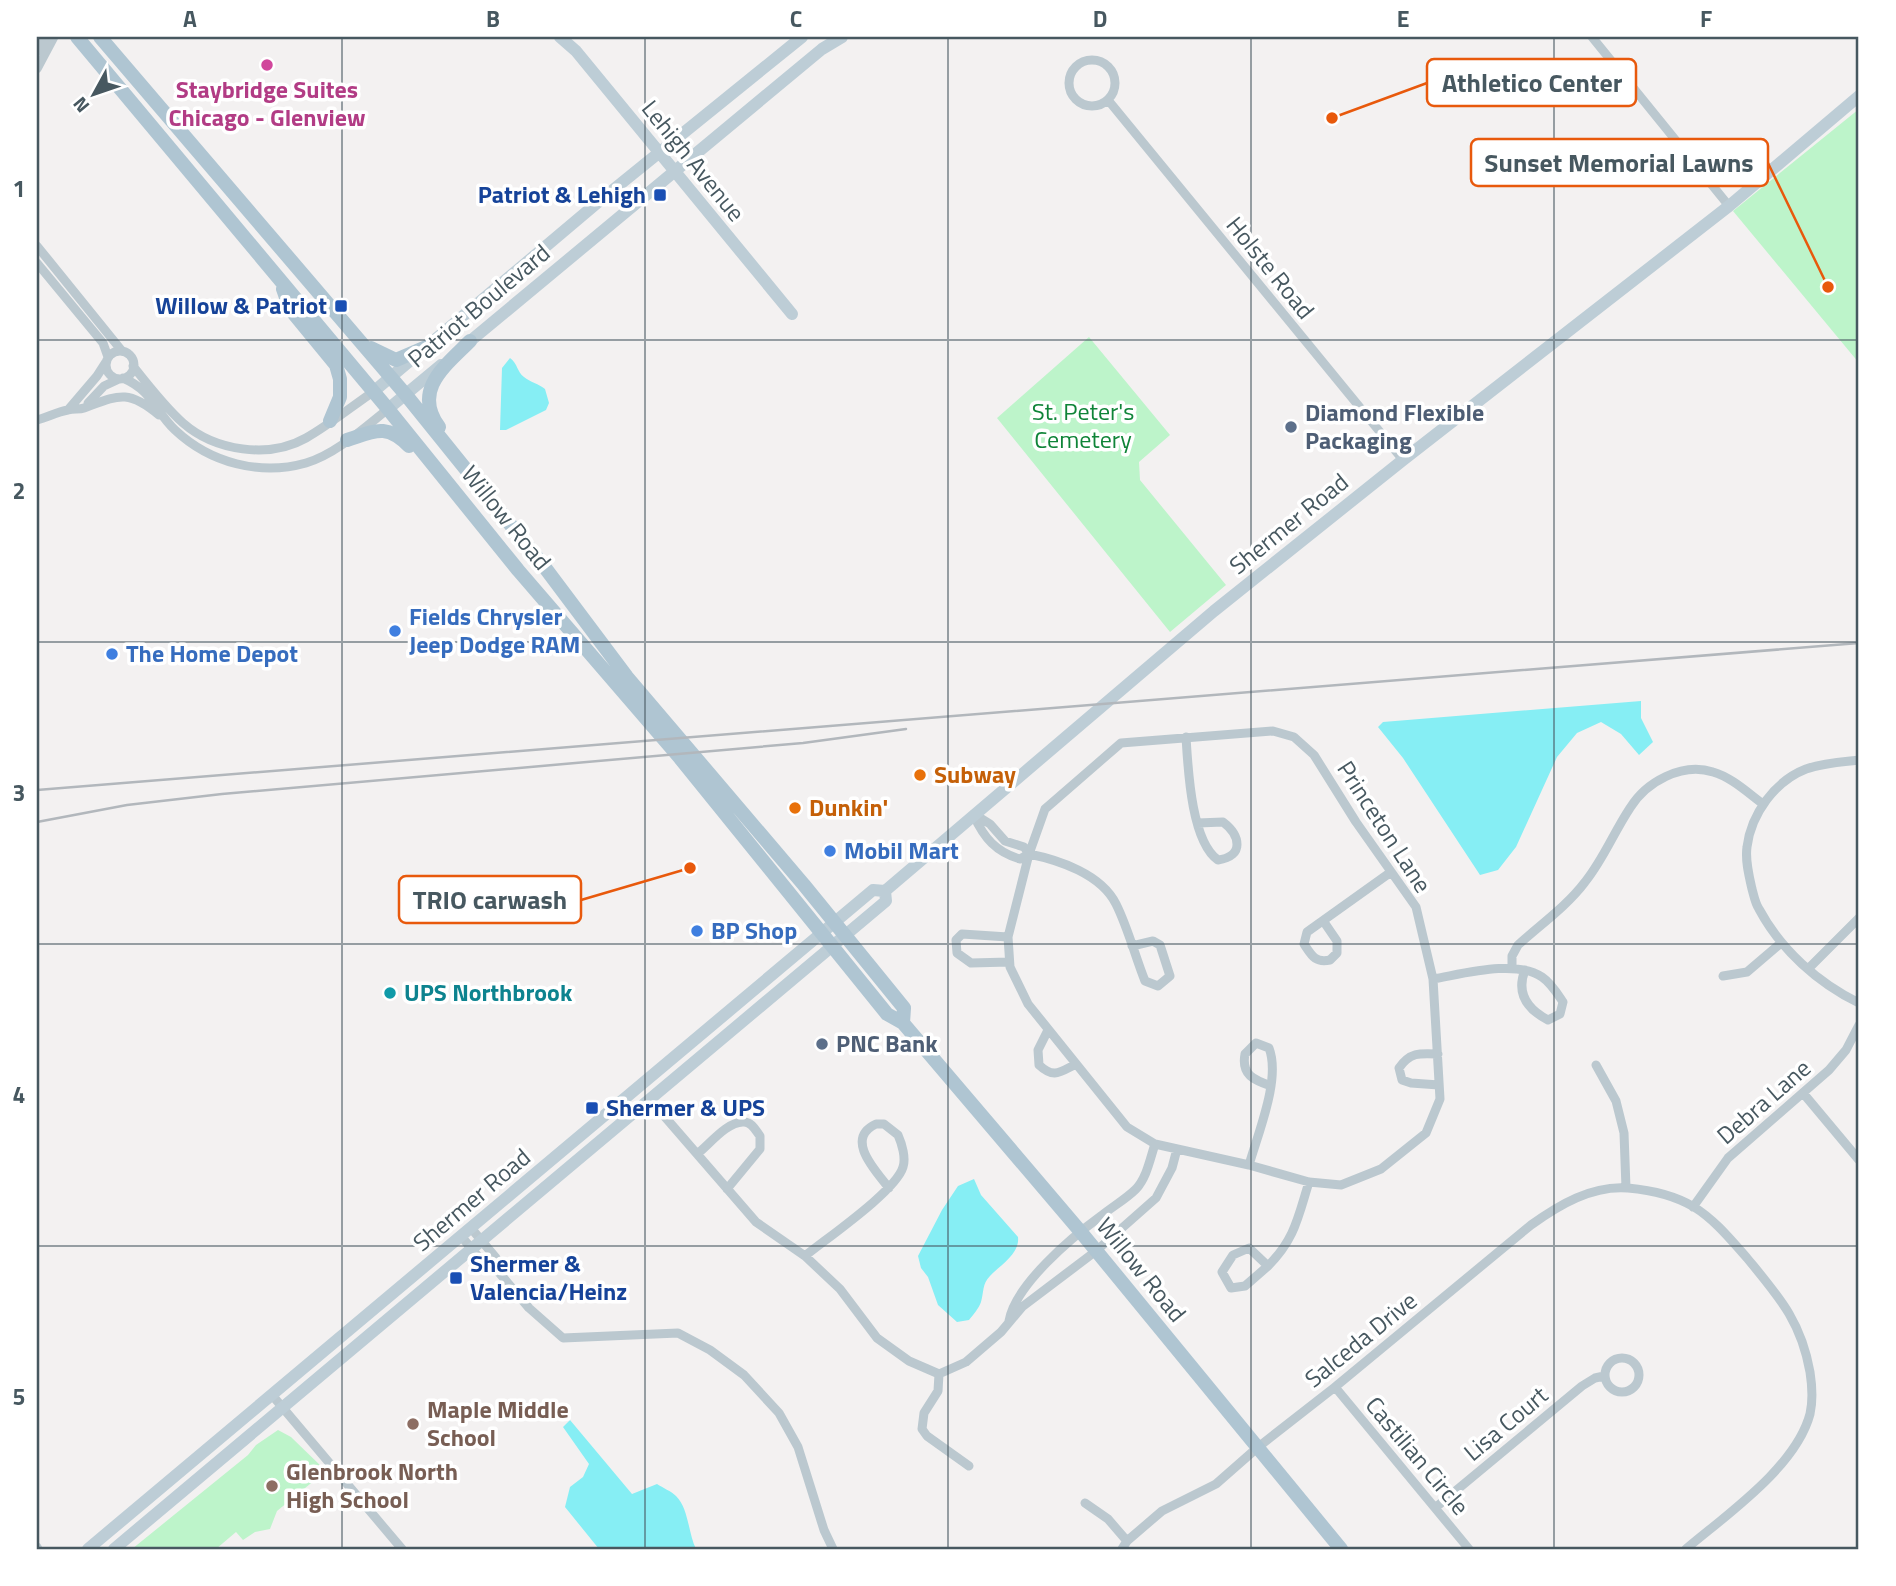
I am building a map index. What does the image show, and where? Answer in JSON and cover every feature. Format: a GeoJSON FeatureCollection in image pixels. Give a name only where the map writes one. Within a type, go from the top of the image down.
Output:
{"type":"FeatureCollection","features":[{"type":"Feature","properties":{"kind":"main road","name":"Willow Road"},"geometry":{"type":"LineString","coordinates":[[77,37],[518,570],[657,730],[887,1014],[903,1023],[1080,1231],[1341,1549]]}},
{"type":"Feature","properties":{"kind":"main road","name":"Willow Road"},"geometry":{"type":"LineString","coordinates":[[100,37],[406,395],[644,698],[904,1008],[903,1023]]}},
{"type":"Feature","properties":{"kind":"main road","name":"Lehigh Avenue"},"geometry":{"type":"LineString","coordinates":[[560,37],[574,49],[792,314]]}},
{"type":"Feature","properties":{"kind":"main road","name":"Patriot Boulevard"},"geometry":{"type":"LineString","coordinates":[[373,392],[802,37]]}},
{"type":"Feature","properties":{"kind":"main road","name":"Patriot Boulevard"},"geometry":{"type":"LineString","coordinates":[[388,410],[822,49],[842,37]]}},
{"type":"Feature","properties":{"kind":"main road","name":"Shermer Road"},"geometry":{"type":"LineString","coordinates":[[89,1549],[834,922],[873,890],[885,891],[1214,611],[1730,206],[1859,96]]}},
{"type":"Feature","properties":{"kind":"main road"},"geometry":{"type":"LineString","coordinates":[[281,281],[290,309],[336,365],[340,379],[340,397],[330,421]]}},
{"type":"Feature","properties":{"kind":"main road"},"geometry":{"type":"LineString","coordinates":[[354,334],[375,351],[396,360],[431,345]]}},
{"type":"Feature","properties":{"kind":"main road"},"geometry":{"type":"LineString","coordinates":[[470,341],[435,378],[428,395],[429,405],[436,423],[508,512],[542,565]]}},
{"type":"Feature","properties":{"kind":"main road"},"geometry":{"type":"LineString","coordinates":[[347,440],[380,430],[391,432],[401,439],[428,465],[499,553],[518,570]]}},
{"type":"Feature","properties":{"kind":"main road","name":"Shermer Road"},"geometry":{"type":"LineString","coordinates":[[114,1549],[845,936],[886,901],[885,891]]}},
{"type":"Feature","properties":{"kind":"street"},"geometry":{"type":"LineString","coordinates":[[37,51],[46,37]]}},
{"type":"Feature","properties":{"kind":"street"},"geometry":{"type":"LineString","coordinates":[[37,69],[54,37]]}},
{"type":"Feature","properties":{"kind":"street"},"geometry":{"type":"LineString","coordinates":[[1592,37],[1730,206]]}},
{"type":"Feature","properties":{"kind":"street"},"geometry":{"type":"LineString","coordinates":[[1097,60],[1109,68],[1115,81],[1108,100],[1090,106],[1077,100],[1070,87],[1072,72],[1076,66],[1082,62],[1097,60]]}},
{"type":"Feature","properties":{"kind":"street","name":"Holste Road"},"geometry":{"type":"LineString","coordinates":[[1108,100],[1403,460]]}},
{"type":"Feature","properties":{"kind":"street","name":"Patriot Boulevard"},"geometry":{"type":"LineString","coordinates":[[37,246],[122,351],[132,358],[133,366],[185,425],[213,440],[237,448],[269,451],[305,439],[373,392]]}},
{"type":"Feature","properties":{"kind":"street","name":"Patriot Boulevard"},"geometry":{"type":"LineString","coordinates":[[37,263],[103,344],[108,373],[138,384],[168,423],[205,453],[223,461],[250,467],[307,463],[347,440],[388,410]]}},
{"type":"Feature","properties":{"kind":"street"},"geometry":{"type":"LineString","coordinates":[[68,410],[97,376],[107,359],[114,352],[122,351]]}},
{"type":"Feature","properties":{"kind":"street"},"geometry":{"type":"LineString","coordinates":[[81,410],[104,386],[130,374],[133,366]]}},
{"type":"Feature","properties":{"kind":"street"},"geometry":{"type":"LineString","coordinates":[[37,419],[68,410],[81,410],[100,400],[123,397],[137,399],[168,423]]}},
{"type":"Feature","properties":{"kind":"street","name":"Princeton Lane"},"geometry":{"type":"LineString","coordinates":[[1273,731],[1294,737],[1314,755],[1416,907],[1433,979],[1440,1099],[1426,1133],[1381,1170],[1341,1185],[1308,1181],[1155,1144],[1128,1126],[1048,1030],[1028,1004],[1010,967],[1008,937],[1029,854],[1045,808],[1121,743],[1186,737],[1273,731]]}},
{"type":"Feature","properties":{"kind":"street"},"geometry":{"type":"LineString","coordinates":[[1186,737],[1190,793],[1198,824],[1210,854],[1218,860],[1228,859],[1236,852],[1238,844],[1231,828],[1223,822],[1198,824]]}},
{"type":"Feature","properties":{"kind":"street"},"geometry":{"type":"LineString","coordinates":[[1859,760],[1828,763],[1804,770],[1787,780],[1763,804],[1751,827],[1746,849],[1757,907],[1781,943],[1834,990],[1859,1003]]}},
{"type":"Feature","properties":{"kind":"street"},"geometry":{"type":"LineString","coordinates":[[1512,968],[1512,956],[1518,945],[1584,884],[1631,806],[1646,788],[1665,776],[1688,770],[1712,771],[1735,783],[1763,804]]}},
{"type":"Feature","properties":{"kind":"street"},"geometry":{"type":"LineString","coordinates":[[974,814],[990,824],[1005,841],[1024,847],[1029,854],[1053,858],[1100,885],[1116,902],[1132,946],[1145,981],[1158,986],[1170,976],[1160,945],[1153,941],[1132,946]]}},
{"type":"Feature","properties":{"kind":"street"},"geometry":{"type":"LineString","coordinates":[[1324,922],[1336,941],[1337,953],[1330,960],[1321,962],[1314,959],[1304,944],[1307,932],[1391,872]]}},
{"type":"Feature","properties":{"kind":"street"},"geometry":{"type":"LineString","coordinates":[[1809,968],[1859,918]]}},
{"type":"Feature","properties":{"kind":"street"},"geometry":{"type":"LineString","coordinates":[[1008,937],[962,934],[956,940],[957,953],[971,963],[1009,962]]}},
{"type":"Feature","properties":{"kind":"street"},"geometry":{"type":"LineString","coordinates":[[1723,976],[1747,972],[1781,943]]}},
{"type":"Feature","properties":{"kind":"street"},"geometry":{"type":"LineString","coordinates":[[1433,979],[1512,968],[1525,970],[1541,976],[1554,988],[1563,1002],[1560,1014],[1548,1020],[1526,1003],[1521,990],[1525,970]]}},
{"type":"Feature","properties":{"kind":"street","name":"Debra Lane"},"geometry":{"type":"LineString","coordinates":[[1693,1207],[1728,1158],[1838,1060],[1859,1025]]}},
{"type":"Feature","properties":{"kind":"street"},"geometry":{"type":"LineString","coordinates":[[1048,1030],[1038,1050],[1039,1065],[1046,1073],[1056,1074],[1076,1064]]}},
{"type":"Feature","properties":{"kind":"street"},"geometry":{"type":"LineString","coordinates":[[1249,1165],[1271,1086],[1273,1063],[1265,1045],[1256,1043],[1245,1054],[1245,1069],[1252,1079],[1271,1086]]}},
{"type":"Feature","properties":{"kind":"street"},"geometry":{"type":"LineString","coordinates":[[1438,1054],[1421,1053],[1406,1058],[1399,1068],[1402,1080],[1439,1085]]}},
{"type":"Feature","properties":{"kind":"street"},"geometry":{"type":"LineString","coordinates":[[1596,1065],[1616,1101],[1625,1133],[1626,1188]]}},
{"type":"Feature","properties":{"kind":"street"},"geometry":{"type":"LineString","coordinates":[[1804,1093],[1859,1160]]}},
{"type":"Feature","properties":{"kind":"street"},"geometry":{"type":"LineString","coordinates":[[666,1116],[757,1222],[805,1256],[840,1289],[877,1338],[909,1362],[939,1374],[966,1362],[1009,1323],[1022,1307],[1096,1251],[1156,1198],[1172,1168],[1178,1149]]}},
{"type":"Feature","properties":{"kind":"street"},"geometry":{"type":"LineString","coordinates":[[697,1154],[731,1125],[744,1122],[752,1125],[760,1136],[760,1149],[727,1188]]}},
{"type":"Feature","properties":{"kind":"street"},"geometry":{"type":"LineString","coordinates":[[805,1256],[889,1188],[903,1170],[902,1143],[898,1135],[884,1124],[876,1124],[864,1135],[861,1143],[863,1153],[889,1188]]}},
{"type":"Feature","properties":{"kind":"street"},"geometry":{"type":"LineString","coordinates":[[1009,1323],[1011,1311],[1031,1281],[1080,1231],[1136,1189],[1147,1171],[1155,1144]]}},
{"type":"Feature","properties":{"kind":"street"},"geometry":{"type":"LineString","coordinates":[[1268,1266],[1249,1248],[1233,1255],[1222,1272],[1231,1288],[1245,1286],[1268,1266],[1292,1238],[1308,1181]]}},
{"type":"Feature","properties":{"kind":"street","name":"Salceda Drive"},"geometry":{"type":"LineString","coordinates":[[1085,1503],[1108,1519],[1124,1545],[1162,1511],[1216,1484],[1531,1225],[1558,1206],[1593,1192],[1626,1188],[1661,1193],[1693,1207],[1722,1229],[1773,1289],[1794,1319],[1806,1350],[1812,1381],[1810,1414],[1793,1449],[1769,1479],[1686,1549]]}},
{"type":"Feature","properties":{"kind":"street"},"geometry":{"type":"LineString","coordinates":[[466,1232],[477,1245],[486,1266],[496,1269],[529,1308],[563,1338],[678,1334],[710,1350],[744,1375],[779,1413],[798,1447],[824,1530],[833,1549]]}},
{"type":"Feature","properties":{"kind":"street"},"geometry":{"type":"LineString","coordinates":[[1031,1281],[1042,1291]]}},
{"type":"Feature","properties":{"kind":"street"},"geometry":{"type":"LineString","coordinates":[[939,1374],[938,1391],[924,1413],[922,1429],[970,1466]]}},
{"type":"Feature","properties":{"kind":"street","name":"Lisa Court"},"geometry":{"type":"LineString","coordinates":[[1435,1508],[1582,1386],[1604,1376]]}},
{"type":"Feature","properties":{"kind":"street","name":"Castilian Circle"},"geometry":{"type":"LineString","coordinates":[[1335,1387],[1469,1549]]}},
{"type":"Feature","properties":{"kind":"street"},"geometry":{"type":"LineString","coordinates":[[272,1395],[402,1549]]}},
{"type":"Feature","properties":{"kind":"green space"},"geometry":{"type":"Polygon","coordinates":[[[1859,109],[1859,363],[1733,211],[1859,109]]]}},
{"type":"Feature","properties":{"kind":"green space","name":"St. Peter's Cemetery"},"geometry":{"type":"Polygon","coordinates":[[[1089,337],[1170,435],[1139,462],[1140,480],[1226,585],[1170,632],[997,418],[1089,337]]]}},
{"type":"Feature","properties":{"kind":"green space"},"geometry":{"type":"Polygon","coordinates":[[[278,1430],[291,1437],[324,1469],[321,1475],[277,1511],[270,1529],[255,1532],[243,1540],[236,1532],[216,1549],[132,1549],[248,1455],[256,1445],[278,1430]]]}},
{"type":"Feature","properties":{"kind":"water"},"geometry":{"type":"Polygon","coordinates":[[[510,358],[526,379],[545,389],[549,403],[546,410],[506,430],[500,430],[502,368],[510,358]]]}},
{"type":"Feature","properties":{"kind":"water"},"geometry":{"type":"Polygon","coordinates":[[[1641,701],[1641,718],[1653,742],[1639,755],[1621,734],[1601,722],[1577,733],[1557,757],[1516,847],[1498,870],[1480,875],[1403,758],[1378,727],[1383,722],[1641,701]]]}},
{"type":"Feature","properties":{"kind":"water"},"geometry":{"type":"Polygon","coordinates":[[[974,1179],[981,1195],[1018,1237],[1018,1243],[1013,1254],[987,1279],[981,1302],[974,1314],[969,1320],[957,1322],[938,1305],[918,1256],[958,1186],[974,1179]]]}},
{"type":"Feature","properties":{"kind":"water"},"geometry":{"type":"Polygon","coordinates":[[[570,1420],[632,1494],[657,1484],[676,1496],[686,1514],[696,1549],[599,1549],[565,1507],[570,1487],[583,1477],[589,1464],[563,1427],[570,1420]]]}},
{"type":"Feature","properties":{"kind":"railway"},"geometry":{"type":"LineString","coordinates":[[37,790],[1859,643]]}},
{"type":"Feature","properties":{"kind":"railway"},"geometry":{"type":"LineString","coordinates":[[37,822],[127,805],[222,794],[803,743],[906,729]]}},
{"type":"Feature","properties":{"kind":"place","name":"Staybridge Suites Chicago - Glenview"},"geometry":{"type":"Point","coordinates":[267,65]}},
{"type":"Feature","properties":{"kind":"place","name":"Athletico Center"},"geometry":{"type":"Point","coordinates":[1332,118]}},
{"type":"Feature","properties":{"kind":"place","name":"Patriot & Lehigh"},"geometry":{"type":"Point","coordinates":[660,195]}},
{"type":"Feature","properties":{"kind":"place","name":"Sunset Memorial Lawns"},"geometry":{"type":"Point","coordinates":[1828,287]}},
{"type":"Feature","properties":{"kind":"place","name":"Willow & Patriot"},"geometry":{"type":"Point","coordinates":[341,306]}},
{"type":"Feature","properties":{"kind":"place","name":"Diamond Flexible Packaging"},"geometry":{"type":"Point","coordinates":[1291,427]}},
{"type":"Feature","properties":{"kind":"place","name":"Fields Chrysler Jeep Dodge RAM"},"geometry":{"type":"Point","coordinates":[395,631]}},
{"type":"Feature","properties":{"kind":"place","name":"The Home Depot"},"geometry":{"type":"Point","coordinates":[112,654]}},
{"type":"Feature","properties":{"kind":"place","name":"Subway"},"geometry":{"type":"Point","coordinates":[920,775]}},
{"type":"Feature","properties":{"kind":"place","name":"Dunkin'"},"geometry":{"type":"Point","coordinates":[795,808]}},
{"type":"Feature","properties":{"kind":"place","name":"Mobil Mart"},"geometry":{"type":"Point","coordinates":[830,851]}},
{"type":"Feature","properties":{"kind":"place","name":"TRIO carwash"},"geometry":{"type":"Point","coordinates":[690,868]}},
{"type":"Feature","properties":{"kind":"place","name":"BP Shop"},"geometry":{"type":"Point","coordinates":[697,931]}},
{"type":"Feature","properties":{"kind":"place","name":"UPS Northbrook"},"geometry":{"type":"Point","coordinates":[390,993]}},
{"type":"Feature","properties":{"kind":"place","name":"PNC Bank"},"geometry":{"type":"Point","coordinates":[822,1044]}},
{"type":"Feature","properties":{"kind":"place","name":"Shermer & UPS"},"geometry":{"type":"Point","coordinates":[592,1108]}},
{"type":"Feature","properties":{"kind":"place","name":"Shermer & Valencia/Heinz"},"geometry":{"type":"Point","coordinates":[456,1278]}},
{"type":"Feature","properties":{"kind":"place","name":"Maple Middle School"},"geometry":{"type":"Point","coordinates":[413,1424]}},
{"type":"Feature","properties":{"kind":"place","name":"Glenbrook North High School"},"geometry":{"type":"Point","coordinates":[272,1486]}}]}
